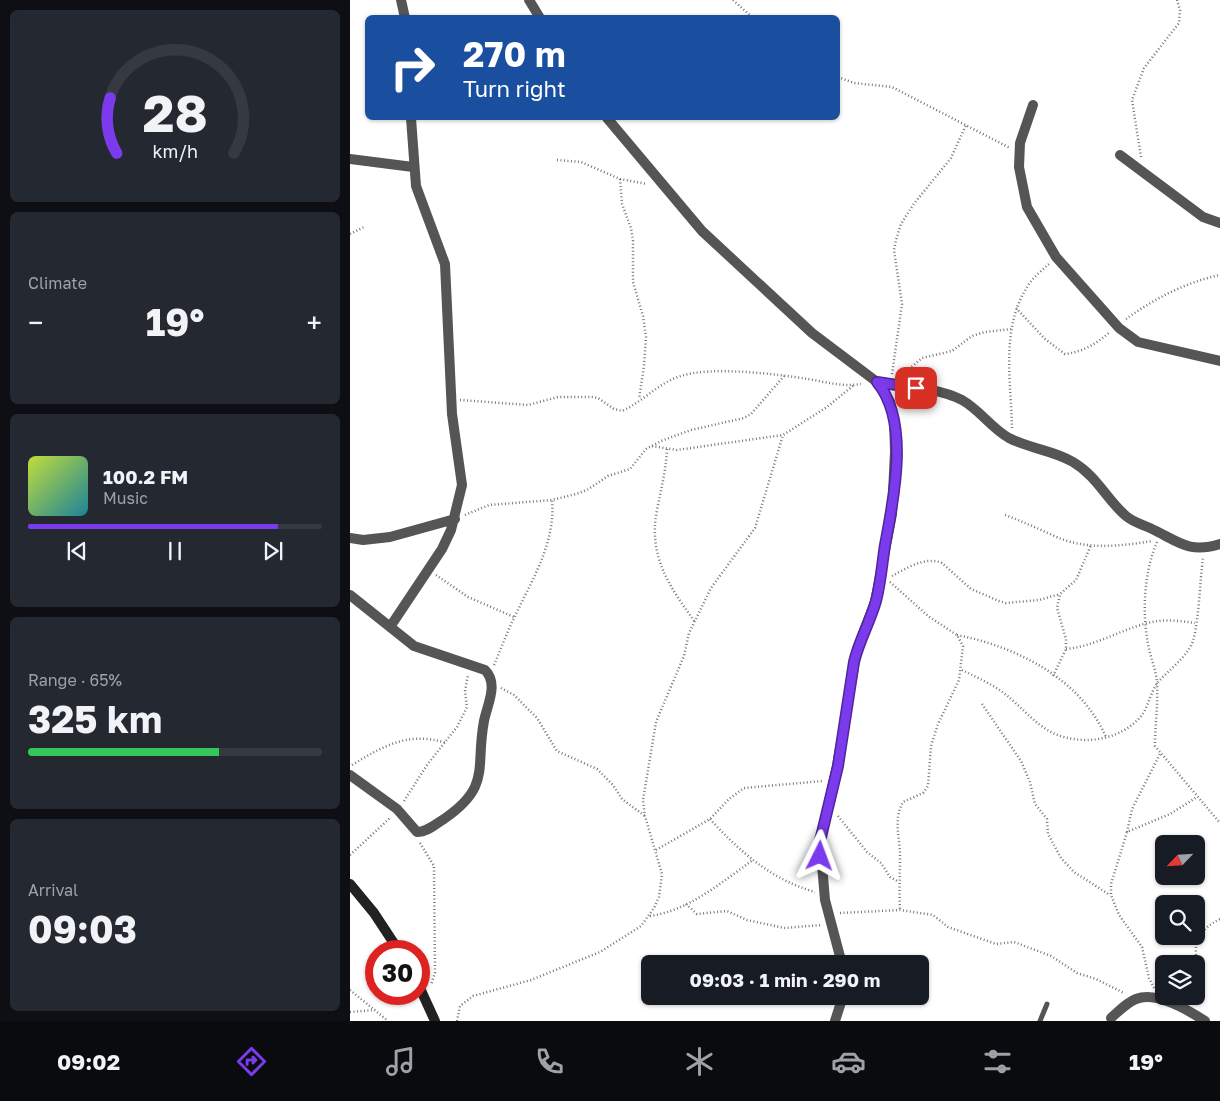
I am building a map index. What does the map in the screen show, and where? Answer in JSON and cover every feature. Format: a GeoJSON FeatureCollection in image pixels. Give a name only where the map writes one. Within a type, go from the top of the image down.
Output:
{"type":"FeatureCollection","features":[{"type":"Feature","properties":{"kind":"street"},"geometry":{"type":"LineString","coordinates":[[400,0],[404,15]]}},
{"type":"Feature","properties":{"kind":"street"},"geometry":{"type":"LineString","coordinates":[[529,0],[538,15]]}},
{"type":"Feature","properties":{"kind":"street"},"geometry":{"type":"LineString","coordinates":[[1033,105],[1019,153],[1027,207],[1056,257],[1116,326],[1138,342],[1220,361]]}},
{"type":"Feature","properties":{"kind":"street"},"geometry":{"type":"LineString","coordinates":[[390,627],[442,549],[454,519],[462,485],[451,399],[445,264],[418,194],[413,166],[411,120]]}},
{"type":"Feature","properties":{"kind":"street"},"geometry":{"type":"LineString","coordinates":[[609,120],[702,231],[830,348],[877,382],[890,402],[894,420],[894,497],[876,602],[855,657],[834,780],[820,841],[824,895],[840,955]]}},
{"type":"Feature","properties":{"kind":"street"},"geometry":{"type":"LineString","coordinates":[[1120,155],[1139,172],[1172,192],[1203,217],[1220,223]]}},
{"type":"Feature","properties":{"kind":"street"},"geometry":{"type":"LineString","coordinates":[[350,159],[413,166]]}},
{"type":"Feature","properties":{"kind":"street"},"geometry":{"type":"LineString","coordinates":[[877,382],[930,388],[962,400],[996,430],[1012,440],[1024,445],[1048,450],[1073,462],[1093,477],[1125,515],[1191,548],[1204,549],[1220,544]]}},
{"type":"Feature","properties":{"kind":"street"},"geometry":{"type":"LineString","coordinates":[[350,538],[363,540],[390,536],[454,519]]}},
{"type":"Feature","properties":{"kind":"street"},"geometry":{"type":"LineString","coordinates":[[350,595],[414,646],[485,670],[491,681],[484,720],[481,773],[478,784],[455,811],[433,826],[416,832],[397,809],[350,775]]}},
{"type":"Feature","properties":{"kind":"street"},"geometry":{"type":"LineString","coordinates":[[350,884],[374,913],[392,940]]}},
{"type":"Feature","properties":{"kind":"street"},"geometry":{"type":"LineString","coordinates":[[1111,1018],[1136,999],[1155,999]]}},
{"type":"Feature","properties":{"kind":"street"},"geometry":{"type":"LineString","coordinates":[[428,1005],[435,1021]]}},
{"type":"Feature","properties":{"kind":"street"},"geometry":{"type":"LineString","coordinates":[[835,1021],[840,1005]]}},
{"type":"Feature","properties":{"kind":"street"},"geometry":{"type":"LineString","coordinates":[[1172,1005],[1191,1012],[1205,1021]]}},
{"type":"Feature","properties":{"kind":"lane"},"geometry":{"type":"LineString","coordinates":[[1040,1021],[1047,1004]]}},
{"type":"Feature","properties":{"kind":"path"},"geometry":{"type":"LineString","coordinates":[[733,0],[750,15]]}},
{"type":"Feature","properties":{"kind":"path"},"geometry":{"type":"LineString","coordinates":[[1139,172],[1141,155],[1133,118],[1132,100],[1144,68],[1179,23],[1180,10],[1177,0]]}},
{"type":"Feature","properties":{"kind":"path"},"geometry":{"type":"LineString","coordinates":[[840,78],[854,83],[892,87],[1019,153]]}},
{"type":"Feature","properties":{"kind":"path"},"geometry":{"type":"LineString","coordinates":[[891,383],[902,304],[894,250],[896,240],[901,224],[913,205],[951,158],[966,125]]}},
{"type":"Feature","properties":{"kind":"path"},"geometry":{"type":"LineString","coordinates":[[556,160],[581,162],[620,179],[664,186]]}},
{"type":"Feature","properties":{"kind":"path"},"geometry":{"type":"LineString","coordinates":[[620,179],[622,204],[631,228],[633,241],[633,282],[644,316],[646,337],[644,366],[638,400]]}},
{"type":"Feature","properties":{"kind":"path"},"geometry":{"type":"LineString","coordinates":[[350,234],[364,227]]}},
{"type":"Feature","properties":{"kind":"path"},"geometry":{"type":"LineString","coordinates":[[1012,440],[1012,329],[1016,308],[1030,282],[1056,257]]}},
{"type":"Feature","properties":{"kind":"path"},"geometry":{"type":"LineString","coordinates":[[1016,308],[1045,339],[1065,354],[1078,353],[1100,341],[1116,326],[1166,295],[1191,283],[1220,275]]}},
{"type":"Feature","properties":{"kind":"path"},"geometry":{"type":"LineString","coordinates":[[891,383],[922,358],[952,351],[979,333],[1012,329]]}},
{"type":"Feature","properties":{"kind":"path"},"geometry":{"type":"LineString","coordinates":[[451,399],[528,405],[558,397],[592,397],[598,398],[614,410],[622,411],[665,382],[683,375],[730,372],[784,376],[854,385],[877,382]]}},
{"type":"Feature","properties":{"kind":"path"},"geometry":{"type":"LineString","coordinates":[[454,519],[489,505],[552,500],[587,490],[608,476],[630,469],[652,446],[691,430],[744,418],[757,408],[784,376]]}},
{"type":"Feature","properties":{"kind":"path"},"geometry":{"type":"LineString","coordinates":[[652,446],[667,450],[677,450],[783,435],[827,407],[854,385]]}},
{"type":"Feature","properties":{"kind":"path"},"geometry":{"type":"LineString","coordinates":[[457,1021],[460,1006],[473,996],[531,980],[600,952],[633,932],[650,916],[659,897],[662,874],[645,816],[643,800],[656,722],[684,656],[689,633],[718,576],[740,550],[754,528],[783,435]]}},
{"type":"Feature","properties":{"kind":"path"},"geometry":{"type":"LineString","coordinates":[[667,450],[666,475],[655,524],[655,541],[666,580],[695,622]]}},
{"type":"Feature","properties":{"kind":"path"},"geometry":{"type":"LineString","coordinates":[[552,500],[553,512],[547,542],[534,579],[514,617],[491,681],[514,694],[537,718],[558,751],[597,769],[613,785],[622,799],[645,816]]}},
{"type":"Feature","properties":{"kind":"path"},"geometry":{"type":"LineString","coordinates":[[1005,515],[1060,538],[1091,545],[1126,545],[1169,538]]}},
{"type":"Feature","properties":{"kind":"path"},"geometry":{"type":"LineString","coordinates":[[1158,541],[1149,564],[1146,624],[1148,644],[1157,683],[1158,713],[1155,746],[1220,823]]}},
{"type":"Feature","properties":{"kind":"path"},"geometry":{"type":"LineString","coordinates":[[1091,545],[1076,580],[1060,594],[1039,600],[1006,603],[999,601],[971,589],[942,563],[933,560],[917,564],[886,579],[928,616],[957,635],[987,641],[1023,656],[1066,684],[1092,710],[1106,737]]}},
{"type":"Feature","properties":{"kind":"path"},"geometry":{"type":"LineString","coordinates":[[962,670],[1003,693],[1041,726],[1055,734],[1073,739],[1106,737],[1131,726],[1143,714],[1157,683],[1174,667],[1192,642],[1204,549]]}},
{"type":"Feature","properties":{"kind":"path"},"geometry":{"type":"LineString","coordinates":[[428,570],[468,597],[514,617]]}},
{"type":"Feature","properties":{"kind":"path"},"geometry":{"type":"LineString","coordinates":[[1053,676],[1066,649],[1066,639],[1057,608],[1060,594]]}},
{"type":"Feature","properties":{"kind":"path"},"geometry":{"type":"LineString","coordinates":[[1066,649],[1082,647],[1146,624],[1170,620],[1195,623]]}},
{"type":"Feature","properties":{"kind":"path"},"geometry":{"type":"LineString","coordinates":[[900,910],[898,813],[903,802],[923,793],[928,786],[931,746],[962,670],[963,646],[957,635]]}},
{"type":"Feature","properties":{"kind":"path"},"geometry":{"type":"LineString","coordinates":[[350,855],[397,809],[427,765],[446,743],[467,707],[464,691],[471,664]]}},
{"type":"Feature","properties":{"kind":"path"},"geometry":{"type":"LineString","coordinates":[[982,704],[1021,761],[1030,782],[1035,804],[1047,818],[1050,841],[1061,858],[1074,872],[1111,895]]}},
{"type":"Feature","properties":{"kind":"path"},"geometry":{"type":"LineString","coordinates":[[350,766],[380,749],[405,740],[430,738],[446,743]]}},
{"type":"Feature","properties":{"kind":"path"},"geometry":{"type":"LineString","coordinates":[[1155,995],[1142,947],[1119,915],[1111,895],[1112,884],[1132,809],[1160,754]]}},
{"type":"Feature","properties":{"kind":"path"},"geometry":{"type":"LineString","coordinates":[[656,850],[710,819],[729,799],[744,788],[834,780]]}},
{"type":"Feature","properties":{"kind":"path"},"geometry":{"type":"LineString","coordinates":[[1127,832],[1170,814],[1197,797]]}},
{"type":"Feature","properties":{"kind":"path"},"geometry":{"type":"LineString","coordinates":[[827,807],[843,821],[867,852],[881,863],[890,877],[899,882]]}},
{"type":"Feature","properties":{"kind":"path"},"geometry":{"type":"LineString","coordinates":[[710,819],[753,860],[796,887],[824,895]]}},
{"type":"Feature","properties":{"kind":"path"},"geometry":{"type":"LineString","coordinates":[[416,832],[434,866],[435,973],[430,987]]}},
{"type":"Feature","properties":{"kind":"path"},"geometry":{"type":"LineString","coordinates":[[650,916],[668,912],[686,904],[753,860]]}},
{"type":"Feature","properties":{"kind":"path"},"geometry":{"type":"LineString","coordinates":[[686,904],[697,914],[727,911],[748,920],[784,928],[830,919],[900,910],[933,915],[948,927],[996,944],[1014,942],[1051,956],[1077,973],[1096,979],[1136,999]]}},
{"type":"Feature","properties":{"kind":"path"},"geometry":{"type":"LineString","coordinates":[[1191,1012],[1198,998],[1199,988],[1196,946],[1200,934],[1206,926],[1220,919]]}},
{"type":"Feature","properties":{"kind":"path"},"geometry":{"type":"LineString","coordinates":[[350,990],[388,1021]]}},
{"type":"Feature","properties":{"kind":"path"},"geometry":{"type":"LineString","coordinates":[[350,1012],[375,1010]]}},
{"type":"Feature","properties":{"kind":"route"},"geometry":{"type":"LineString","coordinates":[[820,856],[820,841],[838,766],[848,689],[857,649],[876,602],[892,514],[895,450],[894,420],[890,402],[884,390],[877,382],[916,388]]}}]}
